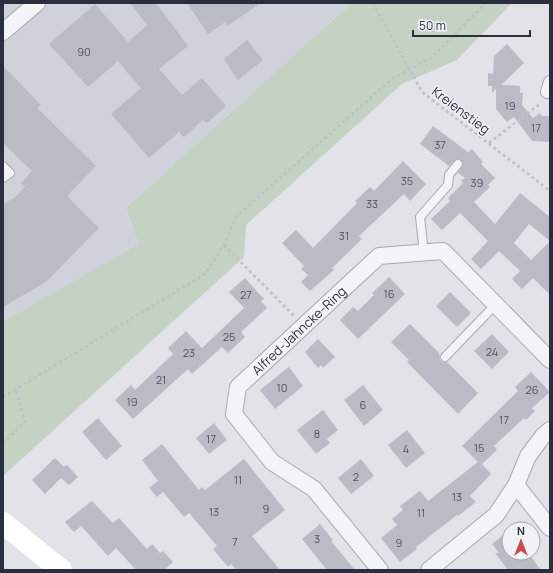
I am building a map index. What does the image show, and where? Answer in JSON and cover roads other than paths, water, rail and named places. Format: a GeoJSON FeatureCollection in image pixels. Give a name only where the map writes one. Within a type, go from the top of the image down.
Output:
{"type":"FeatureCollection","features":[{"type":"Feature","properties":{"kind":"main road"},"geometry":{"type":"LineString","coordinates":[[3,523],[61,570]]}},
{"type":"Feature","properties":{"kind":"street"},"geometry":{"type":"LineString","coordinates":[[3,32],[38,3]]}},
{"type":"Feature","properties":{"kind":"street","name":"Alfred-Jahncke-Ring"},"geometry":{"type":"LineString","coordinates":[[380,570],[314,489],[272,462],[234,414],[238,387],[379,256],[443,251],[550,360]]}},
{"type":"Feature","properties":{"kind":"street"},"geometry":{"type":"LineString","coordinates":[[429,570],[496,515],[516,485],[528,456],[543,436],[550,430]]}},
{"type":"Feature","properties":{"kind":"street"},"geometry":{"type":"LineString","coordinates":[[516,485],[550,528]]}},
{"type":"Feature","properties":{"kind":"lane"},"geometry":{"type":"LineString","coordinates":[[424,253],[420,217],[448,185],[449,175],[458,164]]}},
{"type":"Feature","properties":{"kind":"lane"},"geometry":{"type":"LineString","coordinates":[[3,166],[10,173],[3,178]]}},
{"type":"Feature","properties":{"kind":"lane"},"geometry":{"type":"LineString","coordinates":[[446,357],[496,304]]}}]}
